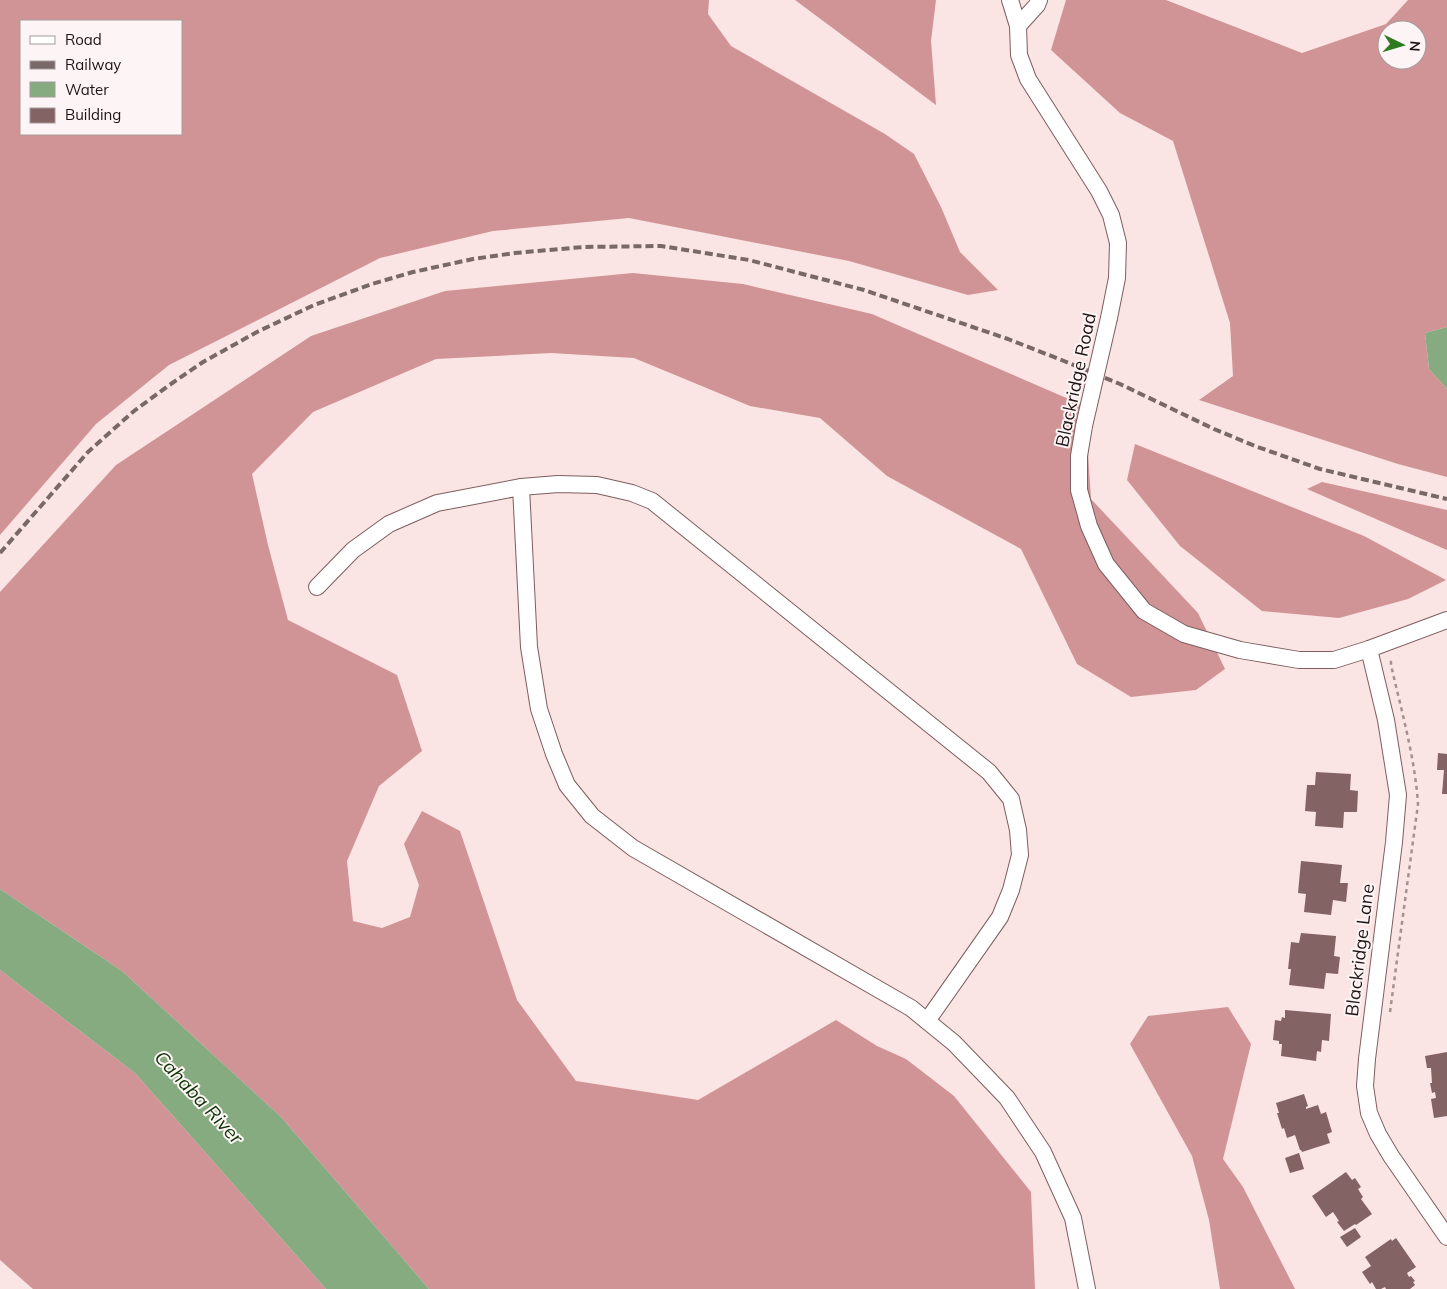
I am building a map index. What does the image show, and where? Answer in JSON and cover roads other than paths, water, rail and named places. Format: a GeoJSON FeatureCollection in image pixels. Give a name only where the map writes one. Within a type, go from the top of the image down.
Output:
{"type":"FeatureCollection","features":[{"type":"Feature","properties":{"kind":"street","name":"Blackridge Road"},"geometry":{"type":"LineString","coordinates":[[1010,0],[1018,26],[1019,55],[1028,79],[1099,191],[1111,215],[1118,243],[1117,278],[1084,426],[1080,456],[1080,490],[1089,526],[1106,564],[1144,611],[1184,634],[1240,650],[1291,659],[1334,660],[1447,620]]}},
{"type":"Feature","properties":{"kind":"street"},"geometry":{"type":"LineString","coordinates":[[1018,26],[1037,5],[1038,0]]}},
{"type":"Feature","properties":{"kind":"street"},"geometry":{"type":"LineString","coordinates":[[317,587],[353,550],[389,524],[437,503],[521,487],[558,484],[597,485],[632,492],[652,501],[989,772],[1011,799],[1018,830],[1020,855],[1012,890],[1000,917],[927,1021]]}},
{"type":"Feature","properties":{"kind":"street"},"geometry":{"type":"LineString","coordinates":[[521,487],[529,647],[539,709],[554,754],[568,785],[592,816],[633,848],[911,1008],[954,1043],[1007,1098],[1043,1152],[1073,1218],[1088,1289]]}},
{"type":"Feature","properties":{"kind":"street","name":"Blackridge Lane"},"geometry":{"type":"LineString","coordinates":[[1369,649],[1386,720],[1398,794],[1365,1086],[1369,1113],[1390,1156],[1447,1236]]}},
{"type":"Feature","properties":{"kind":"water"},"geometry":{"type":"Polygon","coordinates":[[[1447,327],[1447,389],[1429,369],[1425,333],[1447,327]]]}},
{"type":"Feature","properties":{"kind":"water","name":"Cahaba River"},"geometry":{"type":"Polygon","coordinates":[[[0,889],[122,971],[281,1117],[429,1289],[326,1289],[135,1073],[0,970],[0,889]]]}},
{"type":"Feature","properties":{"kind":"railway"},"geometry":{"type":"LineString","coordinates":[[0,553],[88,452],[134,411],[203,362],[257,332],[314,305],[372,284],[413,272],[473,259],[583,247],[661,246],[749,260],[864,290],[1008,339],[1064,361],[1120,384],[1214,429],[1255,446],[1320,469],[1447,499]]}}]}
